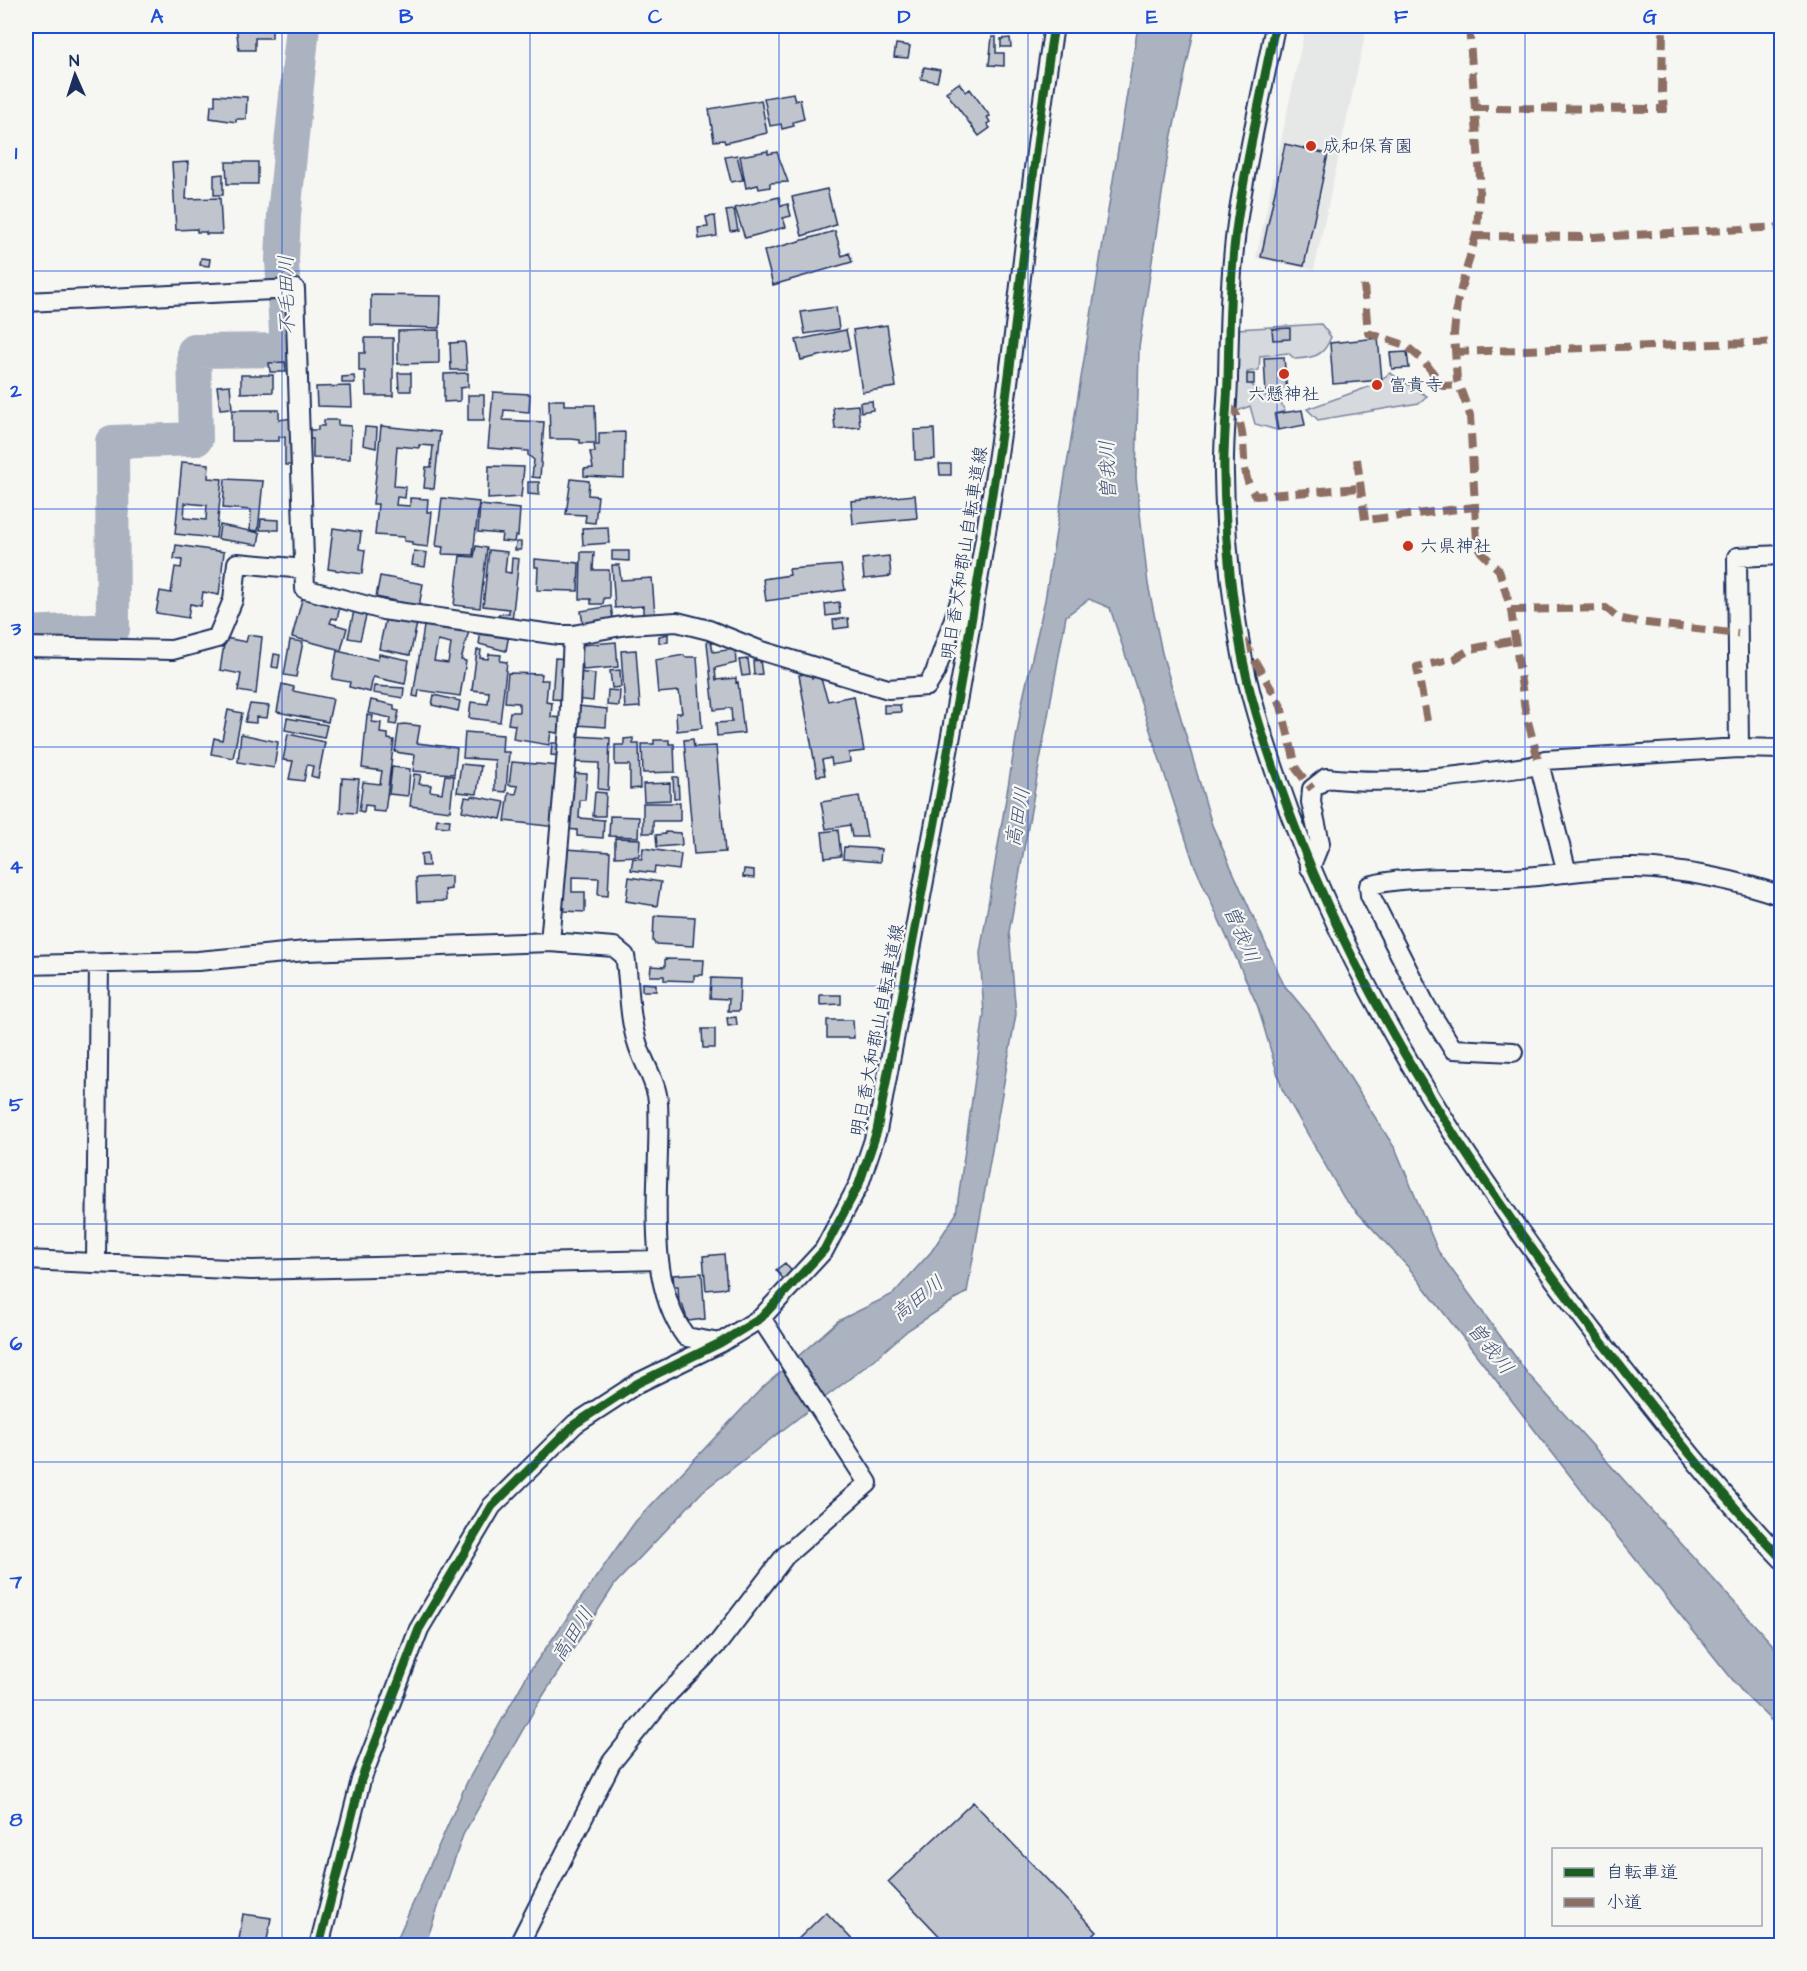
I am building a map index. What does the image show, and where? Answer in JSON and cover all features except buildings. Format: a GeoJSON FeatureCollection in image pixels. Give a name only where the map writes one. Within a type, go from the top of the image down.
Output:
{"type":"FeatureCollection","features":[{"type":"Feature","properties":{"kind":"street","name":"明日香大和郡山自転車道線"},"geometry":{"type":"LineString","coordinates":[[319,1946],[361,1780],[419,1629],[492,1506],[575,1424],[638,1383],[764,1323],[824,1250],[859,1184],[877,1131],[955,712],[1002,427],[1038,123],[1054,26]]}},
{"type":"Feature","properties":{"kind":"street"},"geometry":{"type":"LineString","coordinates":[[1275,26],[1239,212],[1230,290],[1224,470],[1228,556],[1240,645],[1255,714],[1310,868],[1375,1002],[1435,1107],[1512,1224],[1672,1433],[1782,1559]]}},
{"type":"Feature","properties":{"kind":"street"},"geometry":{"type":"LineString","coordinates":[[26,302],[295,289],[305,589],[383,610],[573,635],[627,625],[676,622],[709,630],[759,650],[888,689],[927,686],[935,673],[964,588],[982,546]]}},
{"type":"Feature","properties":{"kind":"street"},"geometry":{"type":"LineString","coordinates":[[1739,748],[1737,557],[1782,555]]}},
{"type":"Feature","properties":{"kind":"street"},"geometry":{"type":"LineString","coordinates":[[26,646],[172,650],[217,638],[233,600],[237,563],[305,570]]}},
{"type":"Feature","properties":{"kind":"street"},"geometry":{"type":"LineString","coordinates":[[550,942],[568,737],[573,635]]}},
{"type":"Feature","properties":{"kind":"street"},"geometry":{"type":"LineString","coordinates":[[1310,868],[1320,843],[1311,802],[1312,789],[1326,778],[1362,782],[1432,780],[1533,766],[1545,760],[1739,748],[1782,749]]}},
{"type":"Feature","properties":{"kind":"street"},"geometry":{"type":"LineString","coordinates":[[1539,763],[1567,873]]}},
{"type":"Feature","properties":{"kind":"street"},"geometry":{"type":"LineString","coordinates":[[1513,1052],[1453,1049],[1421,996],[1370,895],[1369,886],[1442,879],[1536,877],[1634,867],[1709,878],[1782,896]]}},
{"type":"Feature","properties":{"kind":"street"},"geometry":{"type":"LineString","coordinates":[[26,965],[198,961],[306,951],[550,942],[614,947],[625,956],[636,1040],[658,1099],[659,1260],[663,1292],[674,1322],[686,1337],[720,1343]]}},
{"type":"Feature","properties":{"kind":"street"},"geometry":{"type":"LineString","coordinates":[[96,1262],[99,964]]}},
{"type":"Feature","properties":{"kind":"street"},"geometry":{"type":"LineString","coordinates":[[26,1260],[251,1270],[659,1260]]}},
{"type":"Feature","properties":{"kind":"street"},"geometry":{"type":"LineString","coordinates":[[518,1946],[611,1763],[661,1701],[719,1642],[784,1556],[868,1483],[764,1323]]}},
{"type":"Feature","properties":{"kind":"shaded area","name":"成和保育園"},"geometry":{"type":"Polygon","coordinates":[[[1303,26],[1367,26],[1314,270],[1256,258],[1304,33],[1303,26]]]}},
{"type":"Feature","properties":{"kind":"shaded area"},"geometry":{"type":"Polygon","coordinates":[[[1321,324],[1331,337],[1318,355],[1295,359],[1288,353],[1260,356],[1259,370],[1247,372],[1252,385],[1265,396],[1277,396],[1285,411],[1274,414],[1277,430],[1255,424],[1250,406],[1235,412],[1237,329],[1321,324]]]}},
{"type":"Feature","properties":{"kind":"shaded area"},"geometry":{"type":"Polygon","coordinates":[[[1390,373],[1427,396],[1419,403],[1318,420],[1307,409],[1374,385],[1390,373]]]}},
{"type":"Feature","properties":{"kind":"water"},"geometry":{"type":"Polygon","coordinates":[[[1138,26],[1195,26],[1168,154],[1139,348],[1136,478],[1148,584],[1162,653],[1212,825],[1284,985],[1314,1021],[1396,1150],[1438,1251],[1528,1374],[1781,1654],[1781,1730],[1744,1694],[1616,1535],[1409,1268],[1344,1198],[1282,1089],[1258,1007],[1194,864],[1110,608],[1089,599],[1066,616],[1009,932],[1016,1014],[967,1292],[908,1330],[874,1360],[703,1491],[615,1584],[537,1705],[463,1835],[425,1945],[394,1946],[467,1782],[529,1672],[635,1522],[760,1390],[838,1321],[893,1294],[931,1252],[956,1214],[984,1014],[980,953],[1022,703],[1045,600],[1138,26]]]}},
{"type":"Feature","properties":{"kind":"waterway","name":"不毛田川"},"geometry":{"type":"LineString","coordinates":[[26,633],[113,629],[112,442],[196,439],[194,351],[287,350],[282,260],[284,215],[303,26]]}},
{"type":"Feature","properties":{"kind":"marked path"},"geometry":{"type":"LineString","coordinates":[[1469,26],[1480,178],[1477,231],[1457,303],[1454,334],[1457,380],[1470,415],[1477,542],[1481,552],[1499,570],[1511,610],[1525,710],[1539,763]]}},
{"type":"Feature","properties":{"kind":"marked path"},"geometry":{"type":"LineString","coordinates":[[1473,108],[1664,109],[1663,26]]}},
{"type":"Feature","properties":{"kind":"marked path"},"geometry":{"type":"LineString","coordinates":[[1476,236],[1594,237],[1782,227]]}},
{"type":"Feature","properties":{"kind":"marked path"},"geometry":{"type":"LineString","coordinates":[[1364,285],[1368,333],[1405,345],[1424,361],[1443,386],[1459,385]]}},
{"type":"Feature","properties":{"kind":"marked path"},"geometry":{"type":"LineString","coordinates":[[1454,352],[1782,342]]}},
{"type":"Feature","properties":{"kind":"marked path"},"geometry":{"type":"LineString","coordinates":[[1227,405],[1236,415],[1240,425],[1247,478],[1256,496],[1360,488]]}},
{"type":"Feature","properties":{"kind":"marked path"},"geometry":{"type":"LineString","coordinates":[[1357,459],[1365,520],[1475,507]]}},
{"type":"Feature","properties":{"kind":"marked path"},"geometry":{"type":"LineString","coordinates":[[1511,610],[1606,608],[1618,618],[1631,621],[1738,634]]}},
{"type":"Feature","properties":{"kind":"marked path"},"geometry":{"type":"LineString","coordinates":[[1243,640],[1281,706],[1297,770],[1312,789]]}},
{"type":"Feature","properties":{"kind":"marked path"},"geometry":{"type":"LineString","coordinates":[[1427,721],[1417,667],[1454,659],[1471,649],[1515,640]]}},
{"type":"Feature","properties":{"kind":"cycle path"},"geometry":{"type":"LineString","coordinates":[[319,1946],[361,1780],[419,1629],[492,1506],[575,1424],[638,1383],[720,1343],[761,1318],[824,1250],[859,1184],[877,1131],[943,780],[989,515],[1054,26]]}},
{"type":"Feature","properties":{"kind":"cycle path"},"geometry":{"type":"LineString","coordinates":[[1275,26],[1236,231],[1230,295],[1224,462],[1227,538],[1236,623],[1247,680],[1267,749],[1308,860],[1341,935],[1419,1079],[1463,1149],[1557,1284],[1670,1430],[1782,1559]]}},
{"type":"Feature","properties":{"kind":"place","name":"成和保育園"},"geometry":{"type":"Point","coordinates":[1311,146]}},
{"type":"Feature","properties":{"kind":"place","name":"六懸神社"},"geometry":{"type":"Point","coordinates":[1284,374]}},
{"type":"Feature","properties":{"kind":"place","name":"富貴寺"},"geometry":{"type":"Point","coordinates":[1377,385]}},
{"type":"Feature","properties":{"kind":"place","name":"六県神社"},"geometry":{"type":"Point","coordinates":[1408,546]}},
{"type":"Feature","properties":{"kind":"water label","name":"曽我川"},"geometry":{"type":"Point","coordinates":[1107,470]}},
{"type":"Feature","properties":{"kind":"water label","name":"高田川"},"geometry":{"type":"Point","coordinates":[1017,817]}},
{"type":"Feature","properties":{"kind":"water label","name":"曽我川"},"geometry":{"type":"Point","coordinates":[1242,934]}},
{"type":"Feature","properties":{"kind":"water label","name":"高田川"},"geometry":{"type":"Point","coordinates":[917,1298]}},
{"type":"Feature","properties":{"kind":"water label","name":"曽我川"},"geometry":{"type":"Point","coordinates":[1491,1348]}},
{"type":"Feature","properties":{"kind":"water label","name":"高田川"},"geometry":{"type":"Point","coordinates":[572,1634]}}]}
